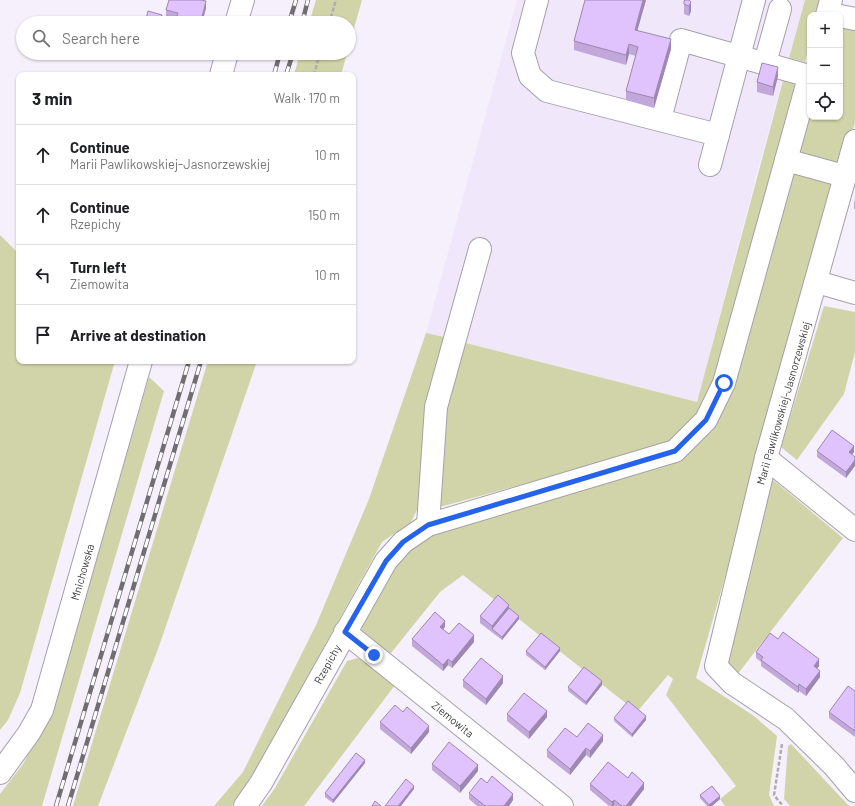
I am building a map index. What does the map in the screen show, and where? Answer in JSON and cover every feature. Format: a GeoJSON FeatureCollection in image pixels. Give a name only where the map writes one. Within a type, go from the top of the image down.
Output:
{"type":"FeatureCollection","features":[{"type":"Feature","properties":{"kind":"street"},"geometry":{"type":"LineString","coordinates":[[238,16],[243,0]]}},
{"type":"Feature","properties":{"kind":"street"},"geometry":{"type":"LineString","coordinates":[[537,0],[523,53],[530,76],[547,91],[718,135]]}},
{"type":"Feature","properties":{"kind":"street"},"geometry":{"type":"LineString","coordinates":[[710,165],[754,0]]}},
{"type":"Feature","properties":{"kind":"street"},"geometry":{"type":"LineString","coordinates":[[765,63],[780,9]]}},
{"type":"Feature","properties":{"kind":"street"},"geometry":{"type":"LineString","coordinates":[[843,15],[855,18]]}},
{"type":"Feature","properties":{"kind":"street"},"geometry":{"type":"LineString","coordinates":[[660,119],[681,40],[807,74]]}},
{"type":"Feature","properties":{"kind":"street"},"geometry":{"type":"LineString","coordinates":[[222,72],[225,60]]}},
{"type":"Feature","properties":{"kind":"street"},"geometry":{"type":"LineString","coordinates":[[807,84],[786,160],[844,176]]}},
{"type":"Feature","properties":{"kind":"street","name":"Marii Pawlikowskiej-Jasnorzewskiej"},"geometry":{"type":"LineString","coordinates":[[786,719],[732,683],[716,666],[766,458],[817,282],[844,176],[855,141]]}},
{"type":"Feature","properties":{"kind":"street","name":"Rzepichy"},"geometry":{"type":"LineString","coordinates":[[245,806],[261,783],[386,561],[403,542],[428,525],[675,451],[706,420],[724,383],[786,160]]}},
{"type":"Feature","properties":{"kind":"street"},"geometry":{"type":"LineString","coordinates":[[428,525],[436,407],[480,250]]}},
{"type":"Feature","properties":{"kind":"street"},"geometry":{"type":"LineString","coordinates":[[817,282],[855,292]]}},
{"type":"Feature","properties":{"kind":"street","name":"Mnichowska"},"geometry":{"type":"LineString","coordinates":[[0,773],[29,733],[42,710],[140,364]]}},
{"type":"Feature","properties":{"kind":"street"},"geometry":{"type":"LineString","coordinates":[[766,458],[855,530]]}},
{"type":"Feature","properties":{"kind":"street","name":"Ziemowita"},"geometry":{"type":"LineString","coordinates":[[345,632],[562,806]]}},
{"type":"Feature","properties":{"kind":"street"},"geometry":{"type":"LineString","coordinates":[[786,719],[834,766],[855,791]]}},
{"type":"Feature","properties":{"kind":"path"},"geometry":{"type":"LineString","coordinates":[[331,16],[336,0]]}},
{"type":"Feature","properties":{"kind":"path"},"geometry":{"type":"LineString","coordinates":[[315,72],[318,60]]}},
{"type":"Feature","properties":{"kind":"path"},"geometry":{"type":"LineString","coordinates":[[783,806],[774,795],[786,719]]}},
{"type":"Feature","properties":{"kind":"shaded area"},"geometry":{"type":"Polygon","coordinates":[[[517,0],[805,0],[756,176],[697,402],[426,333],[517,0]]]}},
{"type":"Feature","properties":{"kind":"green space"},"geometry":{"type":"Polygon","coordinates":[[[316,0],[362,0],[356,21],[356,16],[311,16],[316,0]]]}},
{"type":"Feature","properties":{"kind":"green space"},"geometry":{"type":"Polygon","coordinates":[[[805,0],[821,0],[818,12],[807,12],[807,54],[805,62],[789,58],[805,0]]]}},
{"type":"Feature","properties":{"kind":"green space"},"geometry":{"type":"Polygon","coordinates":[[[843,27],[855,30],[855,123],[844,161],[834,165],[794,154],[807,109],[807,120],[843,120],[843,27]]]}},
{"type":"Feature","properties":{"kind":"green space"},"geometry":{"type":"Polygon","coordinates":[[[298,60],[345,60],[342,72],[295,72],[298,60]]]}},
{"type":"Feature","properties":{"kind":"green space"},"geometry":{"type":"Polygon","coordinates":[[[784,77],[799,82],[719,375],[702,412],[665,445],[440,507],[437,497],[443,407],[462,342],[697,402],[784,77]]]}},
{"type":"Feature","properties":{"kind":"green space"},"geometry":{"type":"Polygon","coordinates":[[[791,170],[832,183],[835,195],[696,678],[754,716],[777,736],[769,795],[774,806],[725,806],[720,799],[736,786],[666,695],[673,679],[668,675],[637,712],[463,575],[440,592],[391,653],[381,648],[362,633],[366,615],[387,578],[411,549],[431,534],[588,483],[715,423],[791,170]]]}},
{"type":"Feature","properties":{"kind":"green space"},"geometry":{"type":"Polygon","coordinates":[[[0,235],[16,251],[16,364],[114,364],[20,693],[8,720],[0,730],[0,235]]]}},
{"type":"Feature","properties":{"kind":"green space"},"geometry":{"type":"Polygon","coordinates":[[[824,306],[855,312],[855,352],[844,394],[797,460],[781,447],[824,306]]]}},
{"type":"Feature","properties":{"kind":"green space"},"geometry":{"type":"Polygon","coordinates":[[[426,333],[444,337],[420,504],[411,522],[382,542],[255,771],[232,806],[214,806],[243,772],[316,625],[369,499],[426,333]]]}},
{"type":"Feature","properties":{"kind":"green space"},"geometry":{"type":"Polygon","coordinates":[[[207,364],[256,364],[158,649],[98,806],[73,806],[207,364]]]}},
{"type":"Feature","properties":{"kind":"green space"},"geometry":{"type":"Polygon","coordinates":[[[149,377],[164,391],[42,806],[0,806],[0,794],[23,764],[54,707],[149,377]]]}},
{"type":"Feature","properties":{"kind":"green space"},"geometry":{"type":"Polygon","coordinates":[[[772,479],[843,538],[737,675],[721,662],[772,479]]]}},
{"type":"Feature","properties":{"kind":"green space"},"geometry":{"type":"Polygon","coordinates":[[[358,658],[363,659],[395,685],[304,806],[262,806],[275,788],[347,661],[358,658]]]}},
{"type":"Feature","properties":{"kind":"green space"},"geometry":{"type":"Polygon","coordinates":[[[791,744],[849,806],[790,806],[784,799],[788,746],[791,744]]]}},
{"type":"Feature","properties":{"kind":"building"},"geometry":{"type":"Polygon","coordinates":[[[169,0],[206,1],[202,16],[177,16],[178,13],[166,10],[169,0]]]}},
{"type":"Feature","properties":{"kind":"building"},"geometry":{"type":"Polygon","coordinates":[[[585,0],[643,0],[635,30],[671,39],[654,98],[626,91],[638,47],[629,44],[626,55],[574,41],[585,0]]]}},
{"type":"Feature","properties":{"kind":"building"},"geometry":{"type":"Polygon","coordinates":[[[685,0],[689,0],[691,2],[689,6],[684,4],[685,0]]]}},
{"type":"Feature","properties":{"kind":"building"},"geometry":{"type":"Polygon","coordinates":[[[148,11],[162,15],[162,16],[147,16],[148,11]]]}},
{"type":"Feature","properties":{"kind":"building"},"geometry":{"type":"Polygon","coordinates":[[[762,63],[778,67],[773,87],[757,82],[762,63]]]}},
{"type":"Feature","properties":{"kind":"building"},"geometry":{"type":"Polygon","coordinates":[[[832,430],[854,446],[849,452],[855,457],[855,460],[846,472],[817,451],[832,430]]]}},
{"type":"Feature","properties":{"kind":"building"},"geometry":{"type":"Polygon","coordinates":[[[498,595],[509,605],[492,626],[480,616],[498,595]]]}},
{"type":"Feature","properties":{"kind":"building"},"geometry":{"type":"Polygon","coordinates":[[[509,608],[519,616],[502,637],[492,629],[509,608]]]}},
{"type":"Feature","properties":{"kind":"building"},"geometry":{"type":"Polygon","coordinates":[[[435,612],[445,621],[440,627],[449,634],[459,623],[474,635],[452,662],[448,659],[443,665],[412,639],[435,612]]]}},
{"type":"Feature","properties":{"kind":"building"},"geometry":{"type":"Polygon","coordinates":[[[783,632],[819,659],[814,666],[820,671],[806,689],[799,684],[798,687],[761,660],[763,657],[756,652],[770,633],[778,639],[783,632]]]}},
{"type":"Feature","properties":{"kind":"building"},"geometry":{"type":"Polygon","coordinates":[[[541,633],[560,648],[545,667],[526,651],[541,633]]]}},
{"type":"Feature","properties":{"kind":"building"},"geometry":{"type":"Polygon","coordinates":[[[481,658],[503,676],[486,699],[463,680],[481,658]]]}},
{"type":"Feature","properties":{"kind":"building"},"geometry":{"type":"Polygon","coordinates":[[[584,667],[602,681],[586,702],[568,687],[584,667]]]}},
{"type":"Feature","properties":{"kind":"building"},"geometry":{"type":"Polygon","coordinates":[[[848,686],[855,691],[855,731],[829,712],[848,686]]]}},
{"type":"Feature","properties":{"kind":"building"},"geometry":{"type":"Polygon","coordinates":[[[524,693],[547,711],[529,732],[507,714],[524,693]]]}},
{"type":"Feature","properties":{"kind":"building"},"geometry":{"type":"Polygon","coordinates":[[[628,701],[646,716],[632,734],[614,718],[628,701]]]}},
{"type":"Feature","properties":{"kind":"building"},"geometry":{"type":"Polygon","coordinates":[[[395,705],[403,712],[407,707],[429,726],[411,748],[380,722],[395,705]]]}},
{"type":"Feature","properties":{"kind":"building"},"geometry":{"type":"Polygon","coordinates":[[[588,723],[603,735],[590,751],[586,748],[570,769],[547,750],[565,728],[577,737],[588,723]]]}},
{"type":"Feature","properties":{"kind":"building"},"geometry":{"type":"Polygon","coordinates":[[[449,742],[478,765],[460,786],[432,764],[449,742]]]}},
{"type":"Feature","properties":{"kind":"building"},"geometry":{"type":"Polygon","coordinates":[[[356,753],[365,760],[333,800],[325,793],[356,753]]]}},
{"type":"Feature","properties":{"kind":"building"},"geometry":{"type":"Polygon","coordinates":[[[608,762],[628,778],[632,772],[644,783],[626,806],[622,806],[614,800],[612,802],[590,784],[608,762]]]}},
{"type":"Feature","properties":{"kind":"building"},"geometry":{"type":"Polygon","coordinates":[[[492,776],[513,794],[504,806],[485,806],[469,793],[481,778],[487,783],[492,776]]]}},
{"type":"Feature","properties":{"kind":"building"},"geometry":{"type":"Polygon","coordinates":[[[406,779],[414,786],[398,806],[385,806],[406,779]]]}},
{"type":"Feature","properties":{"kind":"building"},"geometry":{"type":"Polygon","coordinates":[[[712,786],[720,796],[709,805],[700,795],[712,786]]]}},
{"type":"Feature","properties":{"kind":"building"},"geometry":{"type":"Polygon","coordinates":[[[375,801],[381,806],[372,806],[375,801]]]}},
{"type":"Feature","properties":{"kind":"railway"},"geometry":{"type":"LineString","coordinates":[[291,16],[296,0]]}},
{"type":"Feature","properties":{"kind":"railway"},"geometry":{"type":"LineString","coordinates":[[304,16],[308,0]]}},
{"type":"Feature","properties":{"kind":"railway"},"geometry":{"type":"LineString","coordinates":[[275,72],[278,60]]}},
{"type":"Feature","properties":{"kind":"railway"},"geometry":{"type":"LineString","coordinates":[[287,72],[291,60]]}},
{"type":"Feature","properties":{"kind":"railway"},"geometry":{"type":"LineString","coordinates":[[56,806],[188,364]]}},
{"type":"Feature","properties":{"kind":"railway"},"geometry":{"type":"LineString","coordinates":[[68,806],[200,364]]}},
{"type":"Feature","properties":{"kind":"route"},"geometry":{"type":"LineString","coordinates":[[374,655],[345,632],[386,561],[403,542],[428,525],[675,451],[706,420],[724,383]]}}]}
